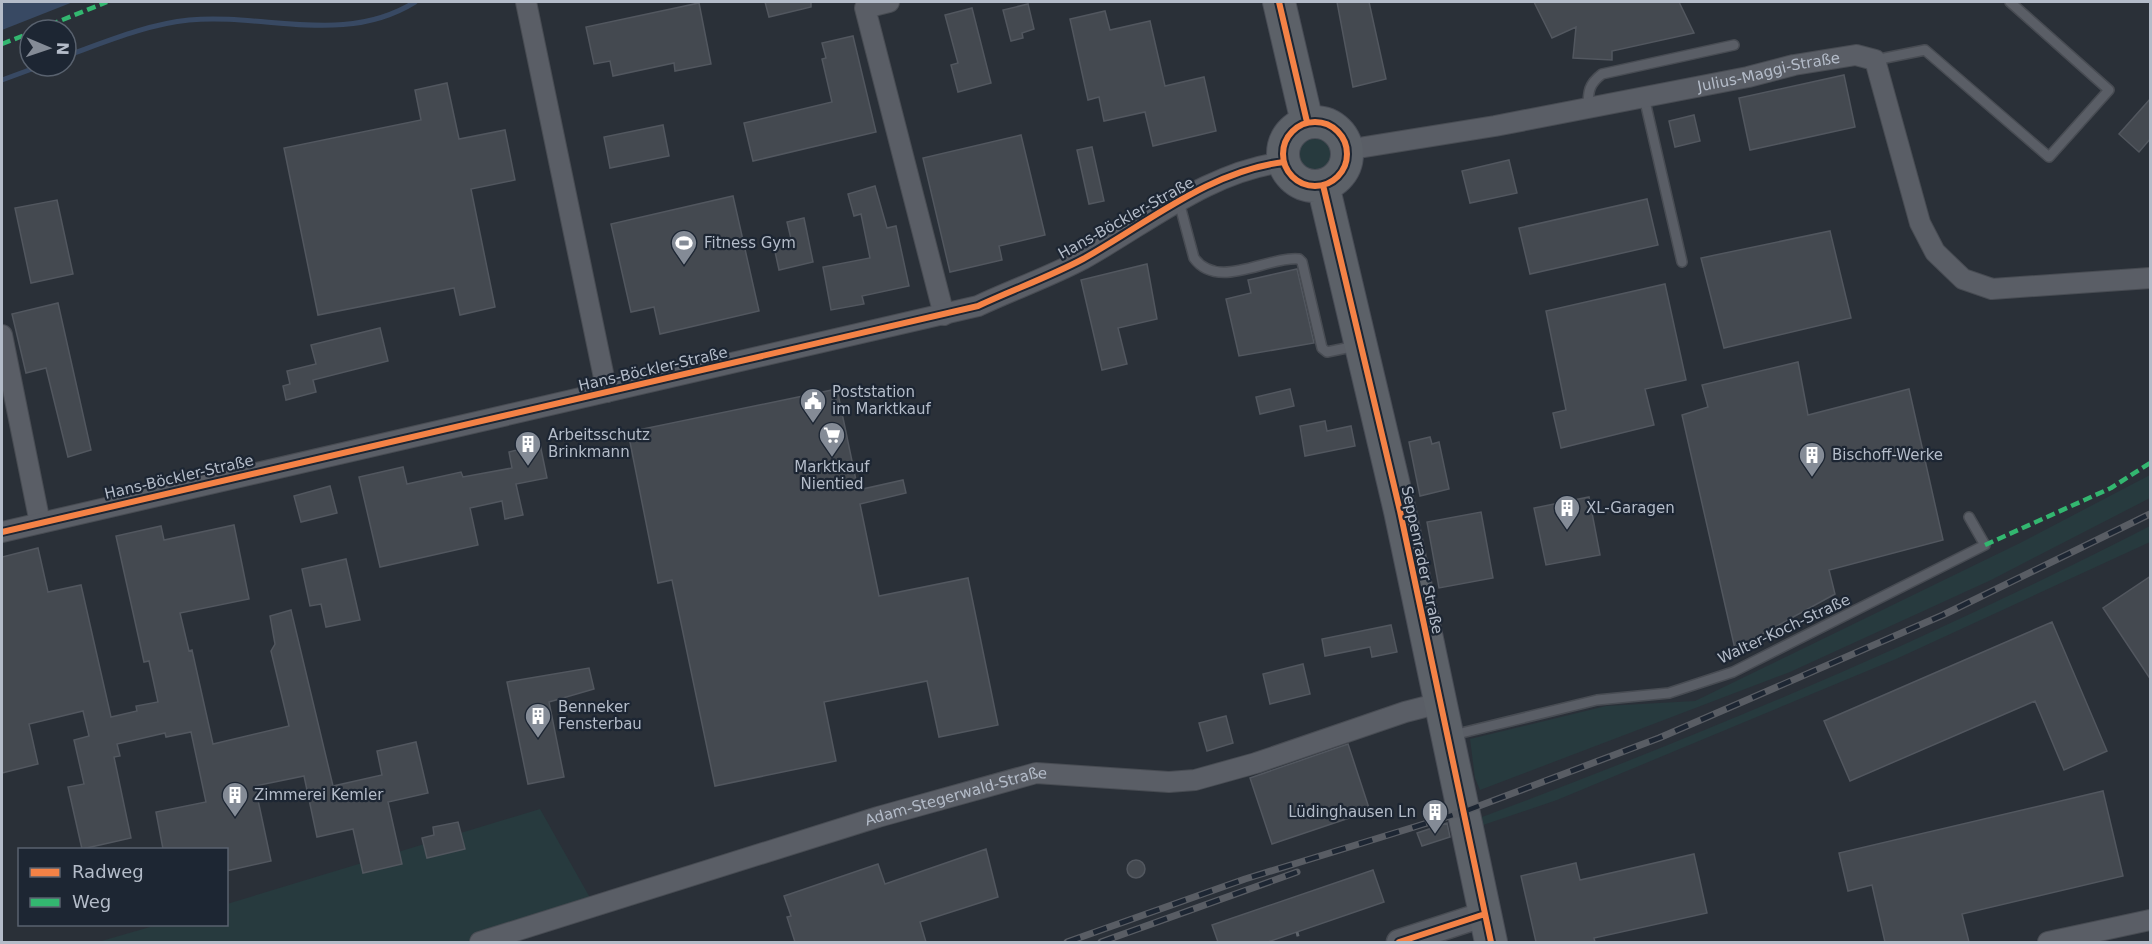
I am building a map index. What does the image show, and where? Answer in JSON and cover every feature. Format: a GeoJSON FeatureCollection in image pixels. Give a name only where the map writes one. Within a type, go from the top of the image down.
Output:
{"type":"FeatureCollection","features":[{"type":"Feature","properties":{"kind":"main road"},"geometry":{"type":"LineString","coordinates":[[1279,2],[1307,122]]}},
{"type":"Feature","properties":{"kind":"main road"},"geometry":{"type":"LineString","coordinates":[[1307,122],[1322,123],[1333,128],[1342,138],[1346,150],[1341,172],[1333,180],[1323,185],[1310,186],[1298,182],[1289,173],[1284,162],[1283,149],[1288,137],[1297,127],[1307,122]]}},
{"type":"Feature","properties":{"kind":"main road","name":"Seppenrader Straße"},"geometry":{"type":"LineString","coordinates":[[1323,185],[1402,521],[1488,928]]}},
{"type":"Feature","properties":{"kind":"street","name":"Hans-Böckler-Straße"},"geometry":{"type":"LineString","coordinates":[[526,2],[607,392]]}},
{"type":"Feature","properties":{"kind":"street"},"geometry":{"type":"LineString","coordinates":[[889,2],[865,8],[944,315]]}},
{"type":"Feature","properties":{"kind":"street","name":"Julius-Maggi-Straße"},"geometry":{"type":"LineString","coordinates":[[1346,150],[1588,108],[1748,77],[1794,65],[1856,55],[1875,60]]}},
{"type":"Feature","properties":{"kind":"street"},"geometry":{"type":"LineString","coordinates":[[1875,60],[1920,223],[1935,252],[1963,279],[1992,289],[2151,278]]}},
{"type":"Feature","properties":{"kind":"street","name":"Hans-Böckler-Straße"},"geometry":{"type":"LineString","coordinates":[[2,532],[978,306],[1081,260],[1179,202],[1238,171],[1284,162]]}},
{"type":"Feature","properties":{"kind":"street"},"geometry":{"type":"LineString","coordinates":[[2,336],[40,523]]}},
{"type":"Feature","properties":{"kind":"street","name":"Adam-Stegerwald-Straße"},"geometry":{"type":"LineString","coordinates":[[480,942],[878,817],[1036,773],[1169,782],[1195,780],[1256,763],[1404,712],[1440,703]]}},
{"type":"Feature","properties":{"kind":"street"},"geometry":{"type":"LineString","coordinates":[[2049,942],[2151,920]]}},
{"type":"Feature","properties":{"kind":"street"},"geometry":{"type":"LineString","coordinates":[[1399,942],[1488,928]]}},
{"type":"Feature","properties":{"kind":"lane"},"geometry":{"type":"LineString","coordinates":[[1875,60],[1925,50],[2049,157],[2109,90],[2010,2]]}},
{"type":"Feature","properties":{"kind":"lane"},"geometry":{"type":"LineString","coordinates":[[1588,108],[1588,89],[1592,81],[1602,74],[1734,45]]}},
{"type":"Feature","properties":{"kind":"lane"},"geometry":{"type":"LineString","coordinates":[[1644,97],[1682,262]]}},
{"type":"Feature","properties":{"kind":"lane"},"geometry":{"type":"LineString","coordinates":[[1179,202],[1194,258],[1203,269],[1223,273],[1299,259],[1302,262],[1322,348],[1327,352],[1362,345]]}},
{"type":"Feature","properties":{"kind":"lane","name":"Walter-Koch-Straße"},"geometry":{"type":"LineString","coordinates":[[1448,736],[1597,700],[1669,693],[1732,672],[1985,545],[1969,517]]}},
{"type":"Feature","properties":{"kind":"path"},"geometry":{"type":"LineString","coordinates":[[1297,932],[1299,940]]}},
{"type":"Feature","properties":{"kind":"green space"},"geometry":{"type":"Polygon","coordinates":[[[1316,135],[1324,136],[1330,141],[1335,147],[1335,163],[1330,169],[1324,174],[1316,175],[1308,174],[1302,169],[1297,163],[1296,155],[1297,147],[1302,141],[1308,136],[1316,135]]]}},
{"type":"Feature","properties":{"kind":"green space"},"geometry":{"type":"Polygon","coordinates":[[[2150,475],[2150,498],[1991,580],[1790,672],[1480,790],[1475,778],[1470,739],[1606,706],[1695,701],[2020,543],[2150,475]]]}},
{"type":"Feature","properties":{"kind":"green space"},"geometry":{"type":"Polygon","coordinates":[[[2150,526],[2150,542],[1896,659],[1557,800],[1483,825],[1482,817],[1737,717],[1820,681],[1987,606],[2150,526]]]}},
{"type":"Feature","properties":{"kind":"green space"},"geometry":{"type":"Polygon","coordinates":[[[540,809],[598,912],[515,942],[98,942],[154,926],[228,926],[228,904],[540,809]]]}},
{"type":"Feature","properties":{"kind":"water"},"geometry":{"type":"Polygon","coordinates":[[[2,2],[73,2],[32,18],[18,18],[18,24],[2,30],[2,2]]]}},
{"type":"Feature","properties":{"kind":"building"},"geometry":{"type":"Polygon","coordinates":[[[765,2],[811,2],[811,7],[769,17],[765,2]]]}},
{"type":"Feature","properties":{"kind":"building"},"geometry":{"type":"Polygon","coordinates":[[[1337,2],[1369,2],[1386,79],[1353,87],[1337,2]]]}},
{"type":"Feature","properties":{"kind":"building"},"geometry":{"type":"Polygon","coordinates":[[[1534,2],[1679,2],[1694,33],[1612,51],[1612,60],[1573,58],[1576,27],[1552,38],[1534,2]]]}},
{"type":"Feature","properties":{"kind":"building"},"geometry":{"type":"Polygon","coordinates":[[[699,3],[711,64],[675,71],[674,63],[613,76],[610,61],[594,64],[586,27],[699,3]]]}},
{"type":"Feature","properties":{"kind":"building"},"geometry":{"type":"Polygon","coordinates":[[[1028,4],[1034,29],[1022,33],[1023,38],[1011,41],[1003,10],[1028,4]]]}},
{"type":"Feature","properties":{"kind":"building"},"geometry":{"type":"Polygon","coordinates":[[[972,8],[991,83],[958,92],[951,65],[958,63],[945,15],[972,8]]]}},
{"type":"Feature","properties":{"kind":"building"},"geometry":{"type":"Polygon","coordinates":[[[1105,11],[1110,30],[1150,21],[1165,86],[1204,77],[1216,131],[1153,146],[1145,112],[1104,121],[1099,97],[1088,100],[1070,19],[1105,11]]]}},
{"type":"Feature","properties":{"kind":"building"},"geometry":{"type":"Polygon","coordinates":[[[853,36],[876,132],[753,161],[744,123],[832,102],[822,59],[826,58],[822,43],[853,36]]]}},
{"type":"Feature","properties":{"kind":"building"},"geometry":{"type":"Polygon","coordinates":[[[1844,75],[1855,127],[1750,150],[1739,98],[1844,75]]]}},
{"type":"Feature","properties":{"kind":"building"},"geometry":{"type":"Polygon","coordinates":[[[447,83],[459,139],[505,130],[515,180],[471,189],[495,307],[460,315],[454,288],[318,315],[284,148],[421,120],[415,90],[447,83]]]}},
{"type":"Feature","properties":{"kind":"building"},"geometry":{"type":"Polygon","coordinates":[[[2151,98],[2151,138],[2139,152],[2119,134],[2151,98]]]}},
{"type":"Feature","properties":{"kind":"building"},"geometry":{"type":"Polygon","coordinates":[[[1694,115],[1700,141],[1675,147],[1669,121],[1694,115]]]}},
{"type":"Feature","properties":{"kind":"building"},"geometry":{"type":"Polygon","coordinates":[[[663,125],[669,156],[610,168],[604,137],[663,125]]]}},
{"type":"Feature","properties":{"kind":"building"},"geometry":{"type":"Polygon","coordinates":[[[1021,135],[1045,235],[999,246],[1002,260],[950,272],[923,158],[1021,135]]]}},
{"type":"Feature","properties":{"kind":"building"},"geometry":{"type":"Polygon","coordinates":[[[1092,147],[1104,201],[1089,204],[1077,150],[1092,147]]]}},
{"type":"Feature","properties":{"kind":"building"},"geometry":{"type":"Polygon","coordinates":[[[1509,160],[1517,193],[1470,203],[1462,171],[1509,160]]]}},
{"type":"Feature","properties":{"kind":"building"},"geometry":{"type":"Polygon","coordinates":[[[875,186],[887,228],[896,226],[909,286],[862,296],[864,304],[831,310],[823,267],[870,258],[861,214],[854,216],[848,194],[875,186]]]}},
{"type":"Feature","properties":{"kind":"building","name":"Fitness Gym"},"geometry":{"type":"Polygon","coordinates":[[[733,196],[759,311],[660,334],[654,307],[631,312],[611,224],[733,196]]]}},
{"type":"Feature","properties":{"kind":"building"},"geometry":{"type":"Polygon","coordinates":[[[1647,199],[1658,245],[1530,274],[1519,228],[1647,199]]]}},
{"type":"Feature","properties":{"kind":"building"},"geometry":{"type":"Polygon","coordinates":[[[57,200],[73,274],[31,283],[15,208],[57,200]]]}},
{"type":"Feature","properties":{"kind":"building"},"geometry":{"type":"Polygon","coordinates":[[[804,218],[813,262],[779,270],[774,247],[792,243],[787,222],[804,218]]]}},
{"type":"Feature","properties":{"kind":"building"},"geometry":{"type":"Polygon","coordinates":[[[1830,231],[1851,318],[1724,348],[1701,258],[1830,231]]]}},
{"type":"Feature","properties":{"kind":"building"},"geometry":{"type":"Polygon","coordinates":[[[1147,264],[1157,319],[1118,328],[1127,364],[1102,370],[1081,280],[1147,264]]]}},
{"type":"Feature","properties":{"kind":"building"},"geometry":{"type":"Polygon","coordinates":[[[1297,269],[1314,343],[1239,356],[1226,299],[1251,293],[1248,280],[1297,269]]]}},
{"type":"Feature","properties":{"kind":"building"},"geometry":{"type":"Polygon","coordinates":[[[1665,284],[1686,380],[1645,389],[1654,425],[1561,448],[1553,413],[1566,410],[1546,311],[1665,284]]]}},
{"type":"Feature","properties":{"kind":"building"},"geometry":{"type":"Polygon","coordinates":[[[58,303],[91,450],[68,457],[46,368],[26,373],[12,314],[58,303]]]}},
{"type":"Feature","properties":{"kind":"building"},"geometry":{"type":"Polygon","coordinates":[[[380,328],[388,361],[313,380],[316,392],[286,400],[283,386],[290,384],[287,371],[316,364],[311,345],[380,328]]]}},
{"type":"Feature","properties":{"kind":"building","name":"Bischoff-Werke"},"geometry":{"type":"Polygon","coordinates":[[[1798,362],[1808,415],[1909,389],[1943,540],[1829,570],[1835,594],[1735,649],[1682,415],[1708,407],[1702,385],[1798,362]]]}},
{"type":"Feature","properties":{"kind":"building"},"geometry":{"type":"Polygon","coordinates":[[[837,389],[858,490],[903,480],[906,493],[860,504],[879,596],[968,578],[998,725],[939,737],[927,681],[824,702],[836,761],[715,786],[672,580],[658,583],[628,432],[837,389]]]}},
{"type":"Feature","properties":{"kind":"building"},"geometry":{"type":"Polygon","coordinates":[[[1290,389],[1294,406],[1260,414],[1256,397],[1290,389]]]}},
{"type":"Feature","properties":{"kind":"building"},"geometry":{"type":"Polygon","coordinates":[[[1325,421],[1327,431],[1351,426],[1355,446],[1305,456],[1300,426],[1325,421]]]}},
{"type":"Feature","properties":{"kind":"building"},"geometry":{"type":"Polygon","coordinates":[[[1430,437],[1432,444],[1439,442],[1449,489],[1420,496],[1409,442],[1430,437]]]}},
{"type":"Feature","properties":{"kind":"building"},"geometry":{"type":"Polygon","coordinates":[[[540,444],[547,478],[516,484],[523,515],[505,519],[502,501],[470,508],[478,545],[380,567],[359,477],[403,467],[407,484],[461,472],[463,477],[512,468],[509,452],[540,444]]]}},
{"type":"Feature","properties":{"kind":"building"},"geometry":{"type":"Polygon","coordinates":[[[330,486],[337,513],[301,522],[294,496],[330,486]]]}},
{"type":"Feature","properties":{"kind":"building","name":"XL-Garagen"},"geometry":{"type":"Polygon","coordinates":[[[1589,497],[1600,555],[1546,565],[1534,508],[1589,497]]]}},
{"type":"Feature","properties":{"kind":"building"},"geometry":{"type":"Polygon","coordinates":[[[1481,512],[1493,578],[1439,588],[1427,522],[1481,512]]]}},
{"type":"Feature","properties":{"kind":"building"},"geometry":{"type":"Polygon","coordinates":[[[234,525],[249,599],[180,613],[189,651],[192,650],[213,744],[289,726],[271,651],[275,644],[270,616],[291,610],[333,786],[382,775],[377,751],[416,742],[428,793],[388,802],[402,864],[363,873],[353,829],[317,837],[304,776],[255,786],[271,861],[228,871],[228,848],[163,848],[156,812],[206,802],[191,732],[166,737],[165,733],[117,744],[120,756],[114,757],[131,838],[86,848],[82,848],[68,787],[84,784],[74,740],[89,736],[83,711],[29,724],[38,764],[2,773],[2,557],[38,548],[48,592],[81,585],[111,717],[137,711],[136,706],[158,702],[149,661],[144,662],[116,536],[161,526],[164,540],[234,525]]]}},
{"type":"Feature","properties":{"kind":"building"},"geometry":{"type":"Polygon","coordinates":[[[346,559],[360,620],[326,627],[321,604],[310,606],[302,569],[346,559]]]}},
{"type":"Feature","properties":{"kind":"building"},"geometry":{"type":"Polygon","coordinates":[[[2151,576],[2151,680],[2103,608],[2151,576]]]}},
{"type":"Feature","properties":{"kind":"building"},"geometry":{"type":"Polygon","coordinates":[[[2052,622],[2107,751],[2064,770],[2035,701],[1850,781],[1824,721],[2052,622]]]}},
{"type":"Feature","properties":{"kind":"building"},"geometry":{"type":"Polygon","coordinates":[[[1391,625],[1397,652],[1372,657],[1370,647],[1325,656],[1322,639],[1391,625]]]}},
{"type":"Feature","properties":{"kind":"building"},"geometry":{"type":"Polygon","coordinates":[[[1303,664],[1310,694],[1270,704],[1263,674],[1303,664]]]}},
{"type":"Feature","properties":{"kind":"building","name":"Benneker Fensterbau"},"geometry":{"type":"Polygon","coordinates":[[[589,668],[594,689],[549,702],[564,777],[528,784],[507,682],[589,668]]]}},
{"type":"Feature","properties":{"kind":"building"},"geometry":{"type":"Polygon","coordinates":[[[1226,716],[1233,743],[1207,751],[1199,723],[1226,716]]]}},
{"type":"Feature","properties":{"kind":"building"},"geometry":{"type":"Polygon","coordinates":[[[1348,744],[1370,811],[1272,844],[1250,778],[1348,744]]]}},
{"type":"Feature","properties":{"kind":"building"},"geometry":{"type":"Polygon","coordinates":[[[2103,791],[2123,876],[1962,914],[1969,942],[1885,942],[1872,885],[1848,891],[1839,853],[2103,791]]]}},
{"type":"Feature","properties":{"kind":"building"},"geometry":{"type":"Polygon","coordinates":[[[458,822],[465,849],[427,858],[422,838],[434,835],[433,827],[458,822]]]}},
{"type":"Feature","properties":{"kind":"building","name":"Lüdinghausen Ln"},"geometry":{"type":"Polygon","coordinates":[[[1447,823],[1450,837],[1422,846],[1417,833],[1447,823]]]}},
{"type":"Feature","properties":{"kind":"building"},"geometry":{"type":"Polygon","coordinates":[[[986,849],[998,897],[920,922],[926,942],[795,942],[787,917],[791,916],[784,896],[878,864],[885,884],[986,849]]]}},
{"type":"Feature","properties":{"kind":"building"},"geometry":{"type":"Polygon","coordinates":[[[1694,854],[1707,913],[1594,938],[1595,942],[1536,942],[1521,876],[1576,863],[1580,880],[1694,854]]]}},
{"type":"Feature","properties":{"kind":"building"},"geometry":{"type":"Polygon","coordinates":[[[1132,860],[1140,860],[1145,865],[1143,876],[1132,878],[1127,873],[1127,865],[1132,860]]]}},
{"type":"Feature","properties":{"kind":"building"},"geometry":{"type":"Polygon","coordinates":[[[1373,870],[1384,902],[1268,942],[1218,942],[1212,925],[1373,870]]]}},
{"type":"Feature","properties":{"kind":"waterway"},"geometry":{"type":"LineString","coordinates":[[78,52],[127,34],[174,22],[218,19],[333,25],[361,22],[388,15],[415,2]]}},
{"type":"Feature","properties":{"kind":"waterway"},"geometry":{"type":"LineString","coordinates":[[2,80],[18,74]]}},
{"type":"Feature","properties":{"kind":"railway"},"geometry":{"type":"LineString","coordinates":[[1067,942],[1245,879],[1463,812],[1659,738],[1943,615],[2150,514]]}},
{"type":"Feature","properties":{"kind":"railway"},"geometry":{"type":"LineString","coordinates":[[1101,942],[1297,872]]}},
{"type":"Feature","properties":{"kind":"marked path"},"geometry":{"type":"LineString","coordinates":[[67,18],[107,2]]}},
{"type":"Feature","properties":{"kind":"marked path"},"geometry":{"type":"LineString","coordinates":[[2,44],[18,38]]}},
{"type":"Feature","properties":{"kind":"marked path"},"geometry":{"type":"LineString","coordinates":[[1985,545],[2111,488],[2150,463]]}},
{"type":"Feature","properties":{"kind":"cycle path"},"geometry":{"type":"LineString","coordinates":[[1279,2],[1307,122]]}},
{"type":"Feature","properties":{"kind":"cycle path"},"geometry":{"type":"LineString","coordinates":[[1315,122],[1333,128],[1341,136],[1347,154],[1341,172],[1333,180],[1315,186],[1297,180],[1289,172],[1283,154],[1289,136],[1297,128],[1315,122]]}},
{"type":"Feature","properties":{"kind":"cycle path"},"geometry":{"type":"LineString","coordinates":[[2,532],[978,306],[1083,259],[1205,187],[1256,167],[1284,162]]}},
{"type":"Feature","properties":{"kind":"cycle path"},"geometry":{"type":"LineString","coordinates":[[1323,185],[1400,511],[1491,942]]}},
{"type":"Feature","properties":{"kind":"cycle path"},"geometry":{"type":"LineString","coordinates":[[1399,942],[1485,914]]}},
{"type":"Feature","properties":{"kind":"place","name":"Fitness Gym"},"geometry":{"type":"Point","coordinates":[684,266]}},
{"type":"Feature","properties":{"kind":"place","name":"Poststation im Marktkauf"},"geometry":{"type":"Point","coordinates":[813,424]}},
{"type":"Feature","properties":{"kind":"place","name":"Marktkauf Nientied"},"geometry":{"type":"Point","coordinates":[832,458]}},
{"type":"Feature","properties":{"kind":"place","name":"Arbeitsschutz Brinkmann"},"geometry":{"type":"Point","coordinates":[528,467]}},
{"type":"Feature","properties":{"kind":"place","name":"Bischoff-Werke"},"geometry":{"type":"Point","coordinates":[1812,478]}},
{"type":"Feature","properties":{"kind":"place","name":"XL-Garagen"},"geometry":{"type":"Point","coordinates":[1567,531]}},
{"type":"Feature","properties":{"kind":"place","name":"Benneker Fensterbau"},"geometry":{"type":"Point","coordinates":[538,739]}},
{"type":"Feature","properties":{"kind":"place","name":"Zimmerei Kemler"},"geometry":{"type":"Point","coordinates":[235,818]}},
{"type":"Feature","properties":{"kind":"place","name":"Lüdinghausen Ln"},"geometry":{"type":"Point","coordinates":[1435,835]}}]}
